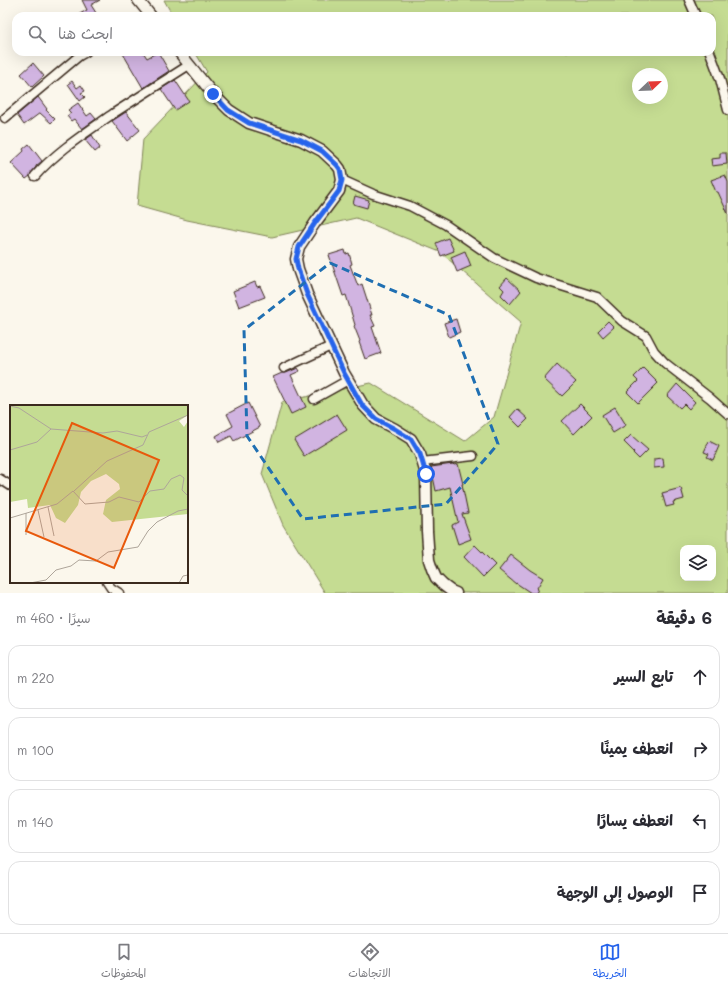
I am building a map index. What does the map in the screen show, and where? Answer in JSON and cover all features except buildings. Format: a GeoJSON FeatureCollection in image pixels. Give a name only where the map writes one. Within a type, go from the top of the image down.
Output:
{"type":"FeatureCollection","features":[{"type":"Feature","properties":{"kind":"main road"},"geometry":{"type":"LineString","coordinates":[[138,0],[146,12]]}},
{"type":"Feature","properties":{"kind":"main road"},"geometry":{"type":"LineString","coordinates":[[182,56],[228,110],[249,123],[301,140],[322,151],[340,169],[342,180],[339,191],[299,247],[296,259],[298,269],[307,294],[348,380],[362,405],[376,419],[411,439],[420,454],[426,474],[429,560],[436,578],[443,585],[456,593]]}},
{"type":"Feature","properties":{"kind":"street"},"geometry":{"type":"LineString","coordinates":[[690,0],[694,12]]}},
{"type":"Feature","properties":{"kind":"street"},"geometry":{"type":"LineString","coordinates":[[5,118],[79,56]]}},
{"type":"Feature","properties":{"kind":"street"},"geometry":{"type":"LineString","coordinates":[[711,56],[720,79],[728,110]]}},
{"type":"Feature","properties":{"kind":"street"},"geometry":{"type":"LineString","coordinates":[[35,176],[42,167],[96,125],[189,64]]}},
{"type":"Feature","properties":{"kind":"street"},"geometry":{"type":"LineString","coordinates":[[342,180],[373,194],[410,206],[446,225],[494,258],[536,278],[597,297],[622,321],[646,336],[654,351],[665,363],[728,414]]}},
{"type":"Feature","properties":{"kind":"street"},"geometry":{"type":"LineString","coordinates":[[284,368],[332,346]]}},
{"type":"Feature","properties":{"kind":"street"},"geometry":{"type":"LineString","coordinates":[[314,400],[348,380]]}},
{"type":"Feature","properties":{"kind":"street"},"geometry":{"type":"LineString","coordinates":[[422,462],[473,456]]}},
{"type":"Feature","properties":{"kind":"street"},"geometry":{"type":"LineString","coordinates":[[0,479],[10,485]]}},
{"type":"Feature","properties":{"kind":"street"},"geometry":{"type":"LineString","coordinates":[[107,583],[111,588],[119,593]]}},
{"type":"Feature","properties":{"kind":"highlighted area"},"geometry":{"type":"Polygon","coordinates":[[[330,263],[449,315],[498,444],[446,504],[303,519],[247,436],[244,330],[330,263]]]}},
{"type":"Feature","properties":{"kind":"green space"},"geometry":{"type":"Polygon","coordinates":[[[164,0],[728,0],[728,593],[325,593],[283,525],[262,474],[282,402],[371,383],[465,441],[494,417],[521,322],[440,252],[356,218],[272,237],[187,220],[137,206],[143,139],[207,72],[197,56],[716,56],[716,12],[171,12],[164,0]]]}},
{"type":"Feature","properties":{"kind":"route"},"geometry":{"type":"LineString","coordinates":[[213,94],[228,110],[249,123],[301,140],[322,151],[340,169],[342,180],[339,191],[299,247],[296,259],[298,269],[307,294],[344,373],[362,405],[376,419],[411,439],[420,454],[426,474]]}}]}
